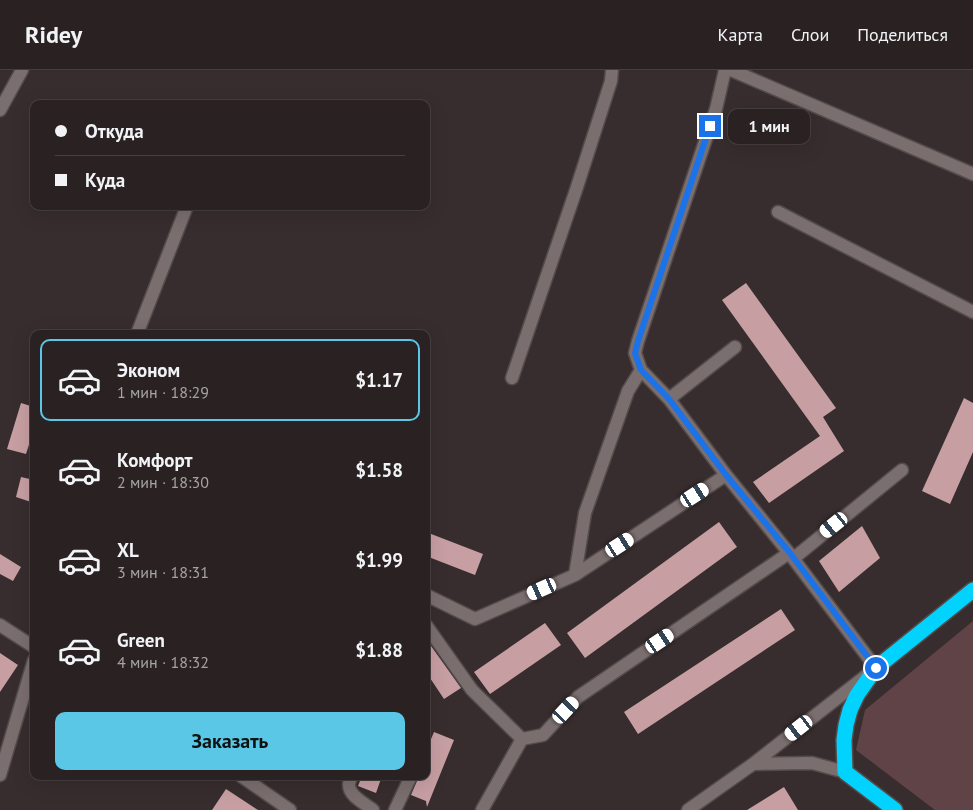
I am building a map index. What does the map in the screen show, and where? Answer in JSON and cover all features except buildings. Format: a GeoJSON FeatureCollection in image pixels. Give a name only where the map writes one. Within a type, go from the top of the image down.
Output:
{"type":"FeatureCollection","features":[{"type":"Feature","properties":{"kind":"highway"},"geometry":{"type":"LineString","coordinates":[[895,810],[845,772],[844,740],[850,710],[857,695],[876,668],[973,590]]}},
{"type":"Feature","properties":{"kind":"street"},"geometry":{"type":"LineString","coordinates":[[0,110],[22,70]]}},
{"type":"Feature","properties":{"kind":"street"},"geometry":{"type":"LineString","coordinates":[[512,378],[577,187],[611,81],[612,70]]}},
{"type":"Feature","properties":{"kind":"street"},"geometry":{"type":"LineString","coordinates":[[688,810],[753,764],[876,668],[792,556],[726,475],[669,399],[641,370],[635,353],[716,109],[726,70]]}},
{"type":"Feature","properties":{"kind":"street"},"geometry":{"type":"LineString","coordinates":[[731,70],[973,174]]}},
{"type":"Feature","properties":{"kind":"street"},"geometry":{"type":"LineString","coordinates":[[140,330],[186,210]]}},
{"type":"Feature","properties":{"kind":"street"},"geometry":{"type":"LineString","coordinates":[[778,212],[973,312]]}},
{"type":"Feature","properties":{"kind":"street"},"geometry":{"type":"LineString","coordinates":[[669,399],[735,347]]}},
{"type":"Feature","properties":{"kind":"street"},"geometry":{"type":"LineString","coordinates":[[575,575],[585,513],[628,391],[641,370]]}},
{"type":"Feature","properties":{"kind":"street"},"geometry":{"type":"LineString","coordinates":[[482,810],[522,739],[542,735],[578,697],[792,556],[902,470]]}},
{"type":"Feature","properties":{"kind":"street"},"geometry":{"type":"LineString","coordinates":[[430,598],[475,619],[575,575],[726,475]]}},
{"type":"Feature","properties":{"kind":"street"},"geometry":{"type":"LineString","coordinates":[[0,625],[30,644]]}},
{"type":"Feature","properties":{"kind":"street"},"geometry":{"type":"LineString","coordinates":[[430,631],[472,690],[522,739]]}},
{"type":"Feature","properties":{"kind":"street"},"geometry":{"type":"LineString","coordinates":[[0,775],[30,674]]}},
{"type":"Feature","properties":{"kind":"street"},"geometry":{"type":"LineString","coordinates":[[753,764],[812,763],[845,772]]}},
{"type":"Feature","properties":{"kind":"street"},"geometry":{"type":"LineString","coordinates":[[248,780],[290,810]]}},
{"type":"Feature","properties":{"kind":"street"},"geometry":{"type":"LineString","coordinates":[[350,780],[351,792],[374,810]]}},
{"type":"Feature","properties":{"kind":"street"},"geometry":{"type":"LineString","coordinates":[[395,810],[410,780]]}},
{"type":"Feature","properties":{"kind":"shaded area"},"geometry":{"type":"Polygon","coordinates":[[[973,621],[973,810],[935,810],[856,750],[865,710],[973,621]]]}},
{"type":"Feature","properties":{"kind":"route"},"geometry":{"type":"LineString","coordinates":[[710,126],[635,353],[641,370],[669,399],[726,475],[790,553],[876,668]]}}]}
